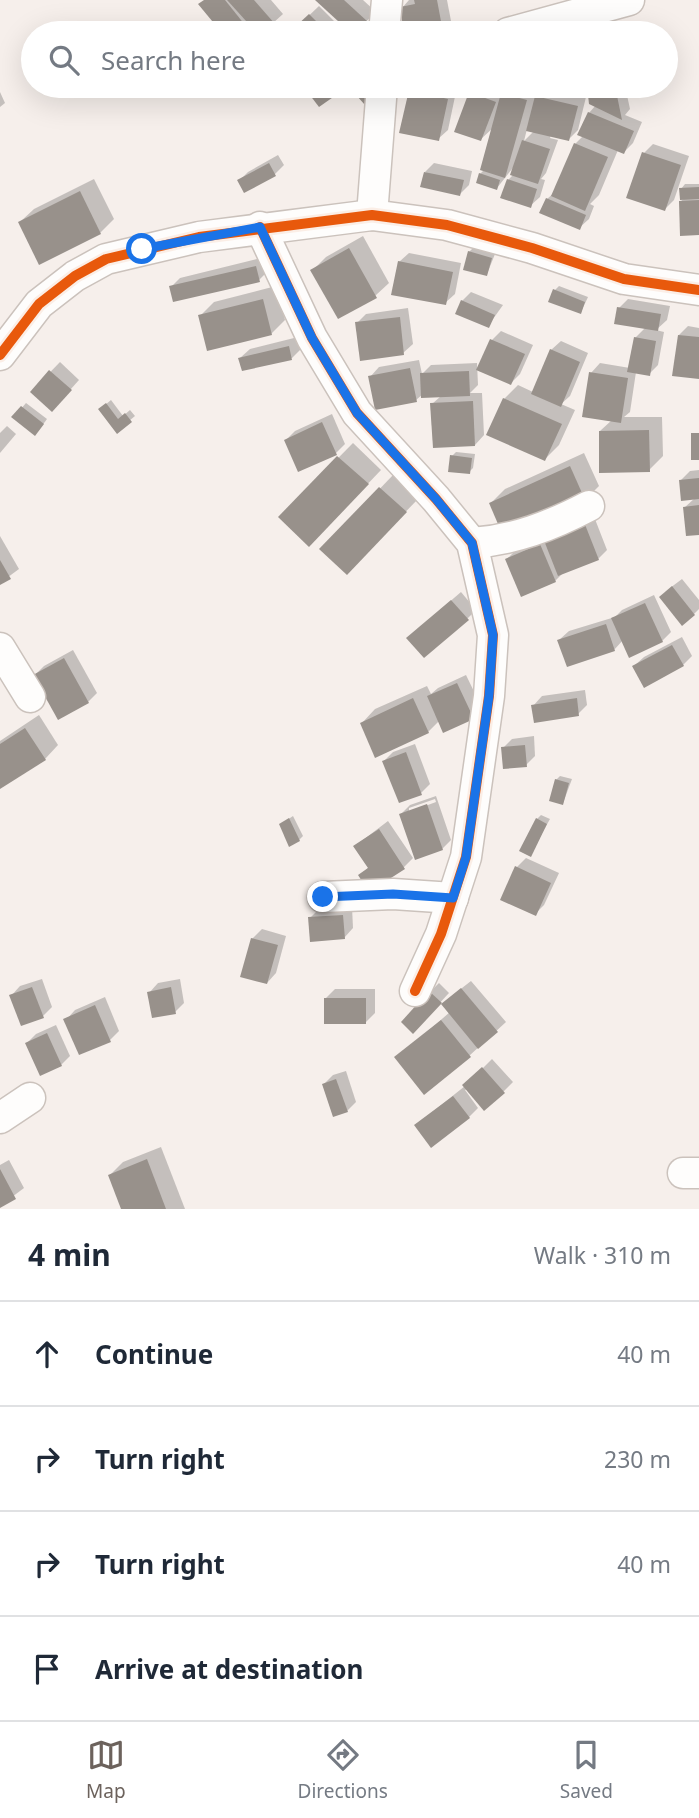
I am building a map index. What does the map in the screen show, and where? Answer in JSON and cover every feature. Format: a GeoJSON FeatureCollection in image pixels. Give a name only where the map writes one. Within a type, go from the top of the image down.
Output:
{"type":"FeatureCollection","features":[{"type":"Feature","properties":{"kind":"street"},"geometry":{"type":"LineString","coordinates":[[385,21],[387,0]]}},
{"type":"Feature","properties":{"kind":"street"},"geometry":{"type":"LineString","coordinates":[[552,21],[629,0]]}},
{"type":"Feature","properties":{"kind":"street"},"geometry":{"type":"LineString","coordinates":[[372,215],[381,98]]}},
{"type":"Feature","properties":{"kind":"street"},"geometry":{"type":"LineString","coordinates":[[0,355],[39,304],[75,276],[106,259],[199,237],[260,227],[372,215],[447,225],[532,248],[624,279],[699,290]]}},
{"type":"Feature","properties":{"kind":"street"},"geometry":{"type":"LineString","coordinates":[[260,227],[312,338],[357,413],[436,499],[472,543],[493,635],[489,696],[466,857],[441,934],[415,991]]}},
{"type":"Feature","properties":{"kind":"street"},"geometry":{"type":"LineString","coordinates":[[472,543],[497,541],[551,526],[589,506]]}},
{"type":"Feature","properties":{"kind":"street"},"geometry":{"type":"LineString","coordinates":[[0,648],[30,697]]}},
{"type":"Feature","properties":{"kind":"street"},"geometry":{"type":"LineString","coordinates":[[323,897],[393,894],[453,898]]}},
{"type":"Feature","properties":{"kind":"street"},"geometry":{"type":"LineString","coordinates":[[0,1118],[30,1098]]}},
{"type":"Feature","properties":{"kind":"building"},"geometry":{"type":"Polygon","coordinates":[[[204,0],[225,0],[242,21],[212,21],[198,4],[204,0]]]}},
{"type":"Feature","properties":{"kind":"building"},"geometry":{"type":"Polygon","coordinates":[[[227,0],[254,0],[272,21],[246,21],[227,0]]]}},
{"type":"Feature","properties":{"kind":"building"},"geometry":{"type":"Polygon","coordinates":[[[315,0],[344,0],[367,21],[338,21],[315,0]]]}},
{"type":"Feature","properties":{"kind":"building"},"geometry":{"type":"Polygon","coordinates":[[[414,0],[437,0],[441,21],[402,21],[400,7],[415,4],[414,0]]]}},
{"type":"Feature","properties":{"kind":"building"},"geometry":{"type":"Polygon","coordinates":[[[309,14],[316,21],[302,21],[309,14]]]}},
{"type":"Feature","properties":{"kind":"building"},"geometry":{"type":"Polygon","coordinates":[[[312,98],[332,98],[319,107],[312,98]]]}},
{"type":"Feature","properties":{"kind":"building"},"geometry":{"type":"Polygon","coordinates":[[[359,98],[373,98],[365,105],[359,98]]]}},
{"type":"Feature","properties":{"kind":"building"},"geometry":{"type":"Polygon","coordinates":[[[407,98],[448,99],[439,141],[399,133],[407,98]]]}},
{"type":"Feature","properties":{"kind":"building"},"geometry":{"type":"Polygon","coordinates":[[[467,98],[485,98],[496,102],[481,141],[454,132],[467,98]]]}},
{"type":"Feature","properties":{"kind":"building"},"geometry":{"type":"Polygon","coordinates":[[[500,98],[527,100],[505,178],[480,170],[500,98]]]}},
{"type":"Feature","properties":{"kind":"building"},"geometry":{"type":"Polygon","coordinates":[[[534,98],[578,106],[569,141],[526,131],[534,98]]]}},
{"type":"Feature","properties":{"kind":"building"},"geometry":{"type":"Polygon","coordinates":[[[588,98],[617,98],[622,120],[589,104],[588,98]]]}},
{"type":"Feature","properties":{"kind":"building"},"geometry":{"type":"Polygon","coordinates":[[[588,112],[634,131],[624,154],[577,135],[588,112]]]}},
{"type":"Feature","properties":{"kind":"building"},"geometry":{"type":"Polygon","coordinates":[[[522,140],[550,149],[538,184],[510,175],[522,140]]]}},
{"type":"Feature","properties":{"kind":"building"},"geometry":{"type":"Polygon","coordinates":[[[574,143],[608,157],[585,211],[551,196],[574,143]]]}},
{"type":"Feature","properties":{"kind":"building"},"geometry":{"type":"Polygon","coordinates":[[[642,152],[681,165],[665,211],[626,198],[642,152]]]}},
{"type":"Feature","properties":{"kind":"building"},"geometry":{"type":"Polygon","coordinates":[[[269,163],[276,176],[244,193],[237,180],[269,163]]]}},
{"type":"Feature","properties":{"kind":"building"},"geometry":{"type":"Polygon","coordinates":[[[424,172],[464,180],[460,196],[420,187],[424,172]]]}},
{"type":"Feature","properties":{"kind":"building"},"geometry":{"type":"Polygon","coordinates":[[[479,173],[500,180],[497,190],[476,183],[479,173]]]}},
{"type":"Feature","properties":{"kind":"building"},"geometry":{"type":"Polygon","coordinates":[[[507,179],[537,189],[531,208],[500,198],[507,179]]]}},
{"type":"Feature","properties":{"kind":"building"},"geometry":{"type":"Polygon","coordinates":[[[699,187],[699,199],[680,200],[679,188],[699,187]]]}},
{"type":"Feature","properties":{"kind":"building"},"geometry":{"type":"Polygon","coordinates":[[[80,191],[101,234],[39,265],[18,222],[80,191]]]}},
{"type":"Feature","properties":{"kind":"building"},"geometry":{"type":"Polygon","coordinates":[[[546,198],[586,215],[580,230],[539,213],[546,198]]]}},
{"type":"Feature","properties":{"kind":"building"},"geometry":{"type":"Polygon","coordinates":[[[699,200],[699,235],[680,236],[679,201],[699,200]]]}},
{"type":"Feature","properties":{"kind":"building"},"geometry":{"type":"Polygon","coordinates":[[[349,248],[377,298],[338,319],[310,270],[349,248]]]}},
{"type":"Feature","properties":{"kind":"building"},"geometry":{"type":"Polygon","coordinates":[[[468,251],[492,258],[487,276],[463,270],[468,251]]]}},
{"type":"Feature","properties":{"kind":"building"},"geometry":{"type":"Polygon","coordinates":[[[398,261],[453,272],[446,305],[391,295],[398,261]]]}},
{"type":"Feature","properties":{"kind":"building"},"geometry":{"type":"Polygon","coordinates":[[[256,266],[260,282],[173,302],[169,286],[256,266]]]}},
{"type":"Feature","properties":{"kind":"building"},"geometry":{"type":"Polygon","coordinates":[[[553,289],[585,302],[581,314],[548,302],[553,289]]]}},
{"type":"Feature","properties":{"kind":"building"},"geometry":{"type":"Polygon","coordinates":[[[263,299],[272,335],[207,351],[198,315],[263,299]]]}},
{"type":"Feature","properties":{"kind":"building"},"geometry":{"type":"Polygon","coordinates":[[[461,300],[495,315],[489,328],[455,314],[461,300]]]}},
{"type":"Feature","properties":{"kind":"building"},"geometry":{"type":"Polygon","coordinates":[[[617,307],[661,314],[658,331],[614,324],[617,307]]]}},
{"type":"Feature","properties":{"kind":"building"},"geometry":{"type":"Polygon","coordinates":[[[400,317],[404,355],[360,361],[355,322],[400,317]]]}},
{"type":"Feature","properties":{"kind":"building"},"geometry":{"type":"Polygon","coordinates":[[[678,335],[699,337],[699,379],[672,376],[678,335]]]}},
{"type":"Feature","properties":{"kind":"building"},"geometry":{"type":"Polygon","coordinates":[[[634,337],[656,341],[650,376],[627,372],[634,337]]]}},
{"type":"Feature","properties":{"kind":"building"},"geometry":{"type":"Polygon","coordinates":[[[490,339],[525,354],[511,385],[476,370],[490,339]]]}},
{"type":"Feature","properties":{"kind":"building"},"geometry":{"type":"Polygon","coordinates":[[[289,346],[292,360],[242,371],[238,358],[289,346]]]}},
{"type":"Feature","properties":{"kind":"building"},"geometry":{"type":"Polygon","coordinates":[[[550,349],[580,362],[561,407],[531,394],[550,349]]]}},
{"type":"Feature","properties":{"kind":"building"},"geometry":{"type":"Polygon","coordinates":[[[410,368],[417,402],[375,410],[368,376],[410,368]]]}},
{"type":"Feature","properties":{"kind":"building"},"geometry":{"type":"Polygon","coordinates":[[[49,370],[72,390],[52,412],[30,392],[49,370]]]}},
{"type":"Feature","properties":{"kind":"building"},"geometry":{"type":"Polygon","coordinates":[[[469,371],[470,396],[421,398],[420,373],[469,371]]]}},
{"type":"Feature","properties":{"kind":"building"},"geometry":{"type":"Polygon","coordinates":[[[589,372],[628,378],[621,423],[582,417],[589,372]]]}},
{"type":"Feature","properties":{"kind":"building"},"geometry":{"type":"Polygon","coordinates":[[[503,398],[562,424],[545,461],[486,435],[503,398]]]}},
{"type":"Feature","properties":{"kind":"building"},"geometry":{"type":"Polygon","coordinates":[[[473,401],[475,446],[433,448],[430,403],[473,401]]]}},
{"type":"Feature","properties":{"kind":"building"},"geometry":{"type":"Polygon","coordinates":[[[106,403],[118,419],[125,413],[132,422],[117,434],[98,409],[106,403]]]}},
{"type":"Feature","properties":{"kind":"building"},"geometry":{"type":"Polygon","coordinates":[[[21,406],[44,424],[35,436],[11,417],[21,406]]]}},
{"type":"Feature","properties":{"kind":"building"},"geometry":{"type":"Polygon","coordinates":[[[322,422],[337,455],[298,472],[284,440],[322,422]]]}},
{"type":"Feature","properties":{"kind":"building"},"geometry":{"type":"Polygon","coordinates":[[[649,430],[650,472],[599,473],[599,431],[649,430]]]}},
{"type":"Feature","properties":{"kind":"building"},"geometry":{"type":"Polygon","coordinates":[[[691,433],[699,433],[699,460],[691,460],[691,433]]]}},
{"type":"Feature","properties":{"kind":"building"},"geometry":{"type":"Polygon","coordinates":[[[450,455],[472,458],[470,474],[448,472],[450,455]]]}},
{"type":"Feature","properties":{"kind":"building"},"geometry":{"type":"Polygon","coordinates":[[[337,456],[369,484],[309,547],[278,517],[337,456]]]}},
{"type":"Feature","properties":{"kind":"building"},"geometry":{"type":"Polygon","coordinates":[[[570,466],[586,502],[504,538],[489,503],[570,466]]]}},
{"type":"Feature","properties":{"kind":"building"},"geometry":{"type":"Polygon","coordinates":[[[699,478],[699,499],[681,501],[679,480],[699,478]]]}},
{"type":"Feature","properties":{"kind":"building"},"geometry":{"type":"Polygon","coordinates":[[[379,487],[407,512],[347,575],[319,549],[379,487]]]}},
{"type":"Feature","properties":{"kind":"building"},"geometry":{"type":"Polygon","coordinates":[[[699,505],[699,535],[686,536],[683,507],[699,505]]]}},
{"type":"Feature","properties":{"kind":"building"},"geometry":{"type":"Polygon","coordinates":[[[584,522],[599,560],[558,576],[543,538],[584,522]]]}},
{"type":"Feature","properties":{"kind":"building"},"geometry":{"type":"Polygon","coordinates":[[[540,544],[556,582],[521,597],[505,559],[540,544]]]}},
{"type":"Feature","properties":{"kind":"building"},"geometry":{"type":"Polygon","coordinates":[[[0,560],[11,579],[0,585],[0,560]]]}},
{"type":"Feature","properties":{"kind":"building"},"geometry":{"type":"Polygon","coordinates":[[[672,586],[695,615],[682,626],[659,597],[672,586]]]}},
{"type":"Feature","properties":{"kind":"building"},"geometry":{"type":"Polygon","coordinates":[[[451,600],[469,620],[424,658],[406,638],[451,600]]]}},
{"type":"Feature","properties":{"kind":"building"},"geometry":{"type":"Polygon","coordinates":[[[645,603],[663,642],[629,658],[611,618],[645,603]]]}},
{"type":"Feature","properties":{"kind":"building"},"geometry":{"type":"Polygon","coordinates":[[[606,624],[615,651],[567,667],[557,640],[606,624]]]}},
{"type":"Feature","properties":{"kind":"building"},"geometry":{"type":"Polygon","coordinates":[[[672,645],[684,666],[644,688],[632,666],[672,645]]]}},
{"type":"Feature","properties":{"kind":"building"},"geometry":{"type":"Polygon","coordinates":[[[64,658],[89,703],[58,720],[33,675],[64,658]]]}},
{"type":"Feature","properties":{"kind":"building"},"geometry":{"type":"Polygon","coordinates":[[[457,683],[474,719],[443,733],[427,696],[457,683]]]}},
{"type":"Feature","properties":{"kind":"building"},"geometry":{"type":"Polygon","coordinates":[[[413,698],[429,733],[375,758],[360,723],[413,698]]]}},
{"type":"Feature","properties":{"kind":"building"},"geometry":{"type":"Polygon","coordinates":[[[577,698],[579,716],[534,723],[531,705],[577,698]]]}},
{"type":"Feature","properties":{"kind":"building"},"geometry":{"type":"Polygon","coordinates":[[[25,728],[46,760],[0,789],[0,744],[25,728]]]}},
{"type":"Feature","properties":{"kind":"building"},"geometry":{"type":"Polygon","coordinates":[[[525,745],[527,767],[503,769],[501,747],[525,745]]]}},
{"type":"Feature","properties":{"kind":"building"},"geometry":{"type":"Polygon","coordinates":[[[406,752],[422,795],[399,803],[382,761],[406,752]]]}},
{"type":"Feature","properties":{"kind":"building"},"geometry":{"type":"Polygon","coordinates":[[[555,779],[569,783],[563,805],[549,801],[555,779]]]}},
{"type":"Feature","properties":{"kind":"building"},"geometry":{"type":"Polygon","coordinates":[[[427,804],[443,850],[415,860],[399,814],[427,804]]]}},
{"type":"Feature","properties":{"kind":"building"},"geometry":{"type":"Polygon","coordinates":[[[289,818],[300,841],[289,847],[279,824],[289,818]]]}},
{"type":"Feature","properties":{"kind":"building"},"geometry":{"type":"Polygon","coordinates":[[[536,818],[547,824],[531,857],[519,851],[536,818]]]}},
{"type":"Feature","properties":{"kind":"building"},"geometry":{"type":"Polygon","coordinates":[[[379,829],[405,869],[369,892],[358,875],[368,868],[353,846],[379,829]]]}},
{"type":"Feature","properties":{"kind":"building"},"geometry":{"type":"Polygon","coordinates":[[[515,866],[551,883],[536,916],[500,900],[515,866]]]}},
{"type":"Feature","properties":{"kind":"building"},"geometry":{"type":"Polygon","coordinates":[[[343,915],[345,939],[310,942],[308,917],[343,915]]]}},
{"type":"Feature","properties":{"kind":"building"},"geometry":{"type":"Polygon","coordinates":[[[251,938],[278,945],[267,984],[240,977],[251,938]]]}},
{"type":"Feature","properties":{"kind":"building"},"geometry":{"type":"Polygon","coordinates":[[[32,987],[44,1018],[21,1026],[9,995],[32,987]]]}},
{"type":"Feature","properties":{"kind":"building"},"geometry":{"type":"Polygon","coordinates":[[[171,987],[176,1014],[152,1018],[147,992],[171,987]]]}},
{"type":"Feature","properties":{"kind":"building"},"geometry":{"type":"Polygon","coordinates":[[[461,988],[498,1032],[478,1049],[441,1004],[461,988]]]}},
{"type":"Feature","properties":{"kind":"building"},"geometry":{"type":"Polygon","coordinates":[[[429,991],[442,1003],[413,1034],[401,1022],[429,991]]]}},
{"type":"Feature","properties":{"kind":"building"},"geometry":{"type":"Polygon","coordinates":[[[324,998],[366,998],[366,1024],[324,1024],[324,998]]]}},
{"type":"Feature","properties":{"kind":"building"},"geometry":{"type":"Polygon","coordinates":[[[95,1005],[111,1042],[79,1055],[63,1019],[95,1005]]]}},
{"type":"Feature","properties":{"kind":"building"},"geometry":{"type":"Polygon","coordinates":[[[441,1020],[471,1057],[424,1095],[394,1057],[441,1020]]]}},
{"type":"Feature","properties":{"kind":"building"},"geometry":{"type":"Polygon","coordinates":[[[47,1033],[62,1066],[40,1076],[25,1043],[47,1033]]]}},
{"type":"Feature","properties":{"kind":"building"},"geometry":{"type":"Polygon","coordinates":[[[482,1067],[505,1093],[484,1111],[462,1085],[482,1067]]]}},
{"type":"Feature","properties":{"kind":"building"},"geometry":{"type":"Polygon","coordinates":[[[336,1079],[348,1112],[333,1117],[322,1084],[336,1079]]]}},
{"type":"Feature","properties":{"kind":"building"},"geometry":{"type":"Polygon","coordinates":[[[453,1096],[470,1118],[431,1148],[414,1125],[453,1096]]]}},
{"type":"Feature","properties":{"kind":"building"},"geometry":{"type":"Polygon","coordinates":[[[147,1159],[166,1209],[121,1209],[108,1175],[147,1159]]]}},
{"type":"Feature","properties":{"kind":"building"},"geometry":{"type":"Polygon","coordinates":[[[0,1169],[16,1199],[0,1208],[0,1169]]]}},
{"type":"Feature","properties":{"kind":"cycle path"},"geometry":{"type":"LineString","coordinates":[[0,355],[39,304],[75,276],[106,259],[199,237],[372,215],[447,225],[532,248],[624,279],[699,290]]}},
{"type":"Feature","properties":{"kind":"cycle path"},"geometry":{"type":"LineString","coordinates":[[260,227],[312,338],[357,413],[436,499],[472,543],[493,635],[489,696],[466,857],[441,934],[415,991]]}},
{"type":"Feature","properties":{"kind":"route"},"geometry":{"type":"LineString","coordinates":[[142,249],[260,227],[312,338],[357,413],[436,499],[472,543],[493,635],[489,696],[466,857],[453,898],[393,894],[323,897]]}}]}
